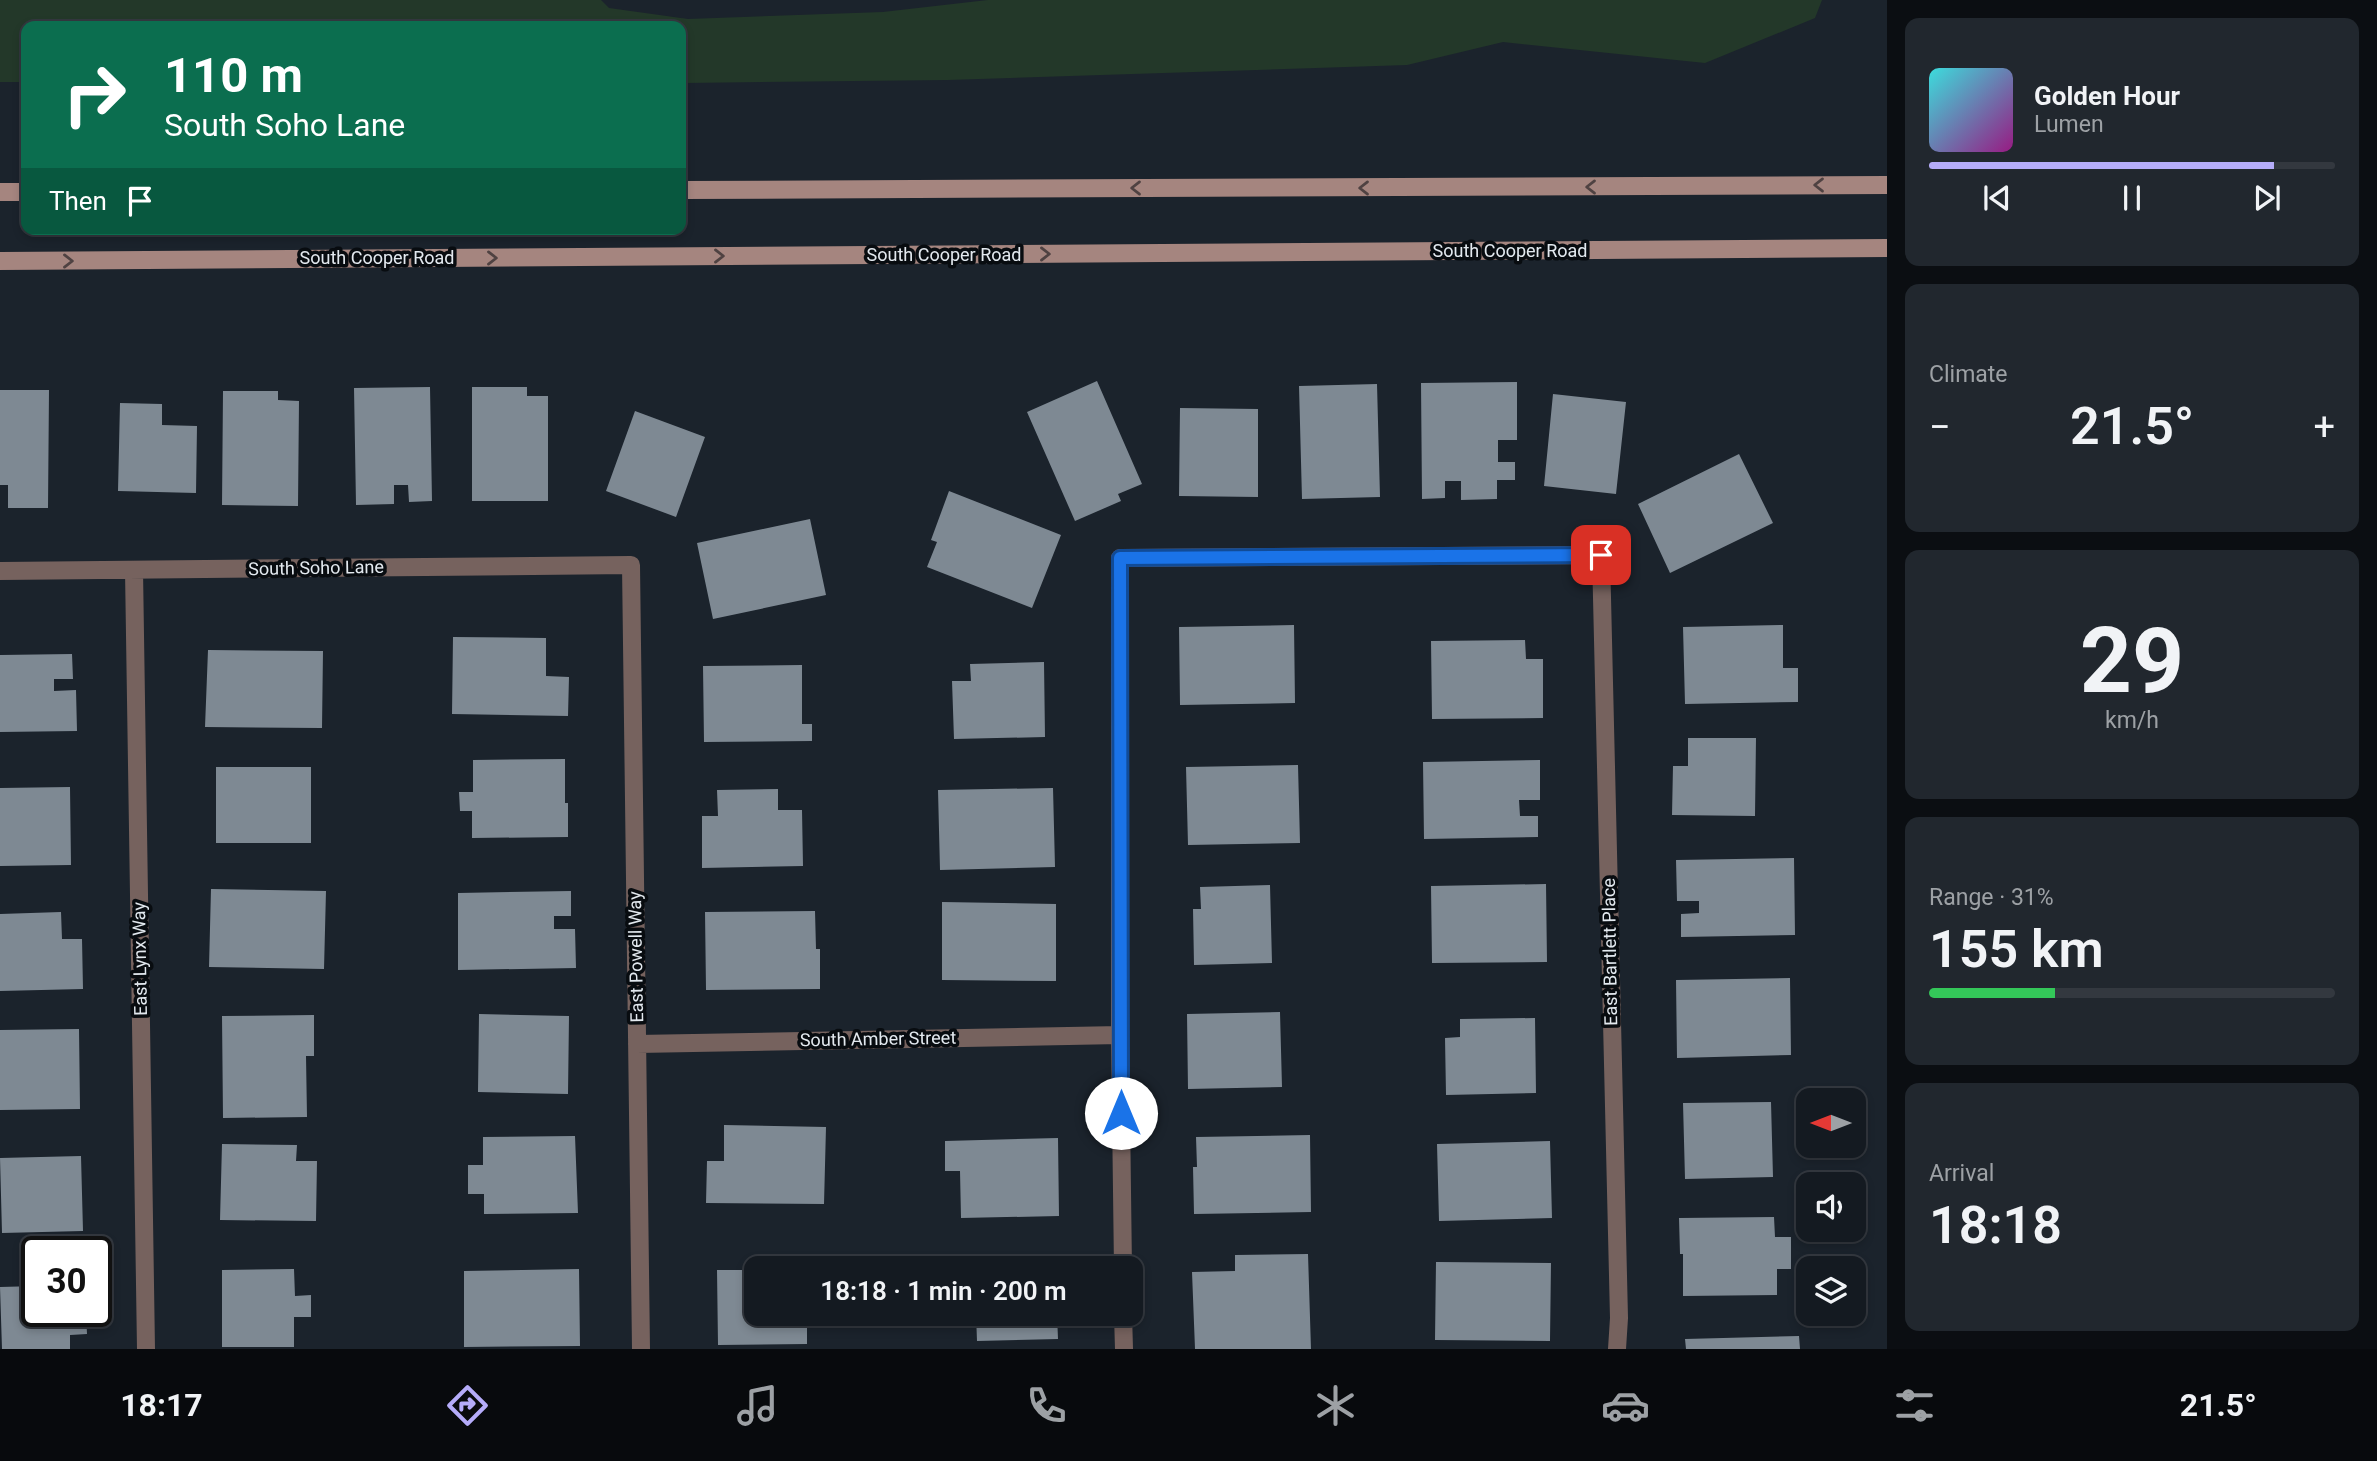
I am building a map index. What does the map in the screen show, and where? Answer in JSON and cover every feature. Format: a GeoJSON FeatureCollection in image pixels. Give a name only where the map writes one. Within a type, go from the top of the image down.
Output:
{"type":"FeatureCollection","features":[{"type":"Feature","properties":{"kind":"main road"},"geometry":{"type":"LineString","coordinates":[[686,190],[1887,185]]}},
{"type":"Feature","properties":{"kind":"main road"},"geometry":{"type":"LineString","coordinates":[[0,192],[21,192]]}},
{"type":"Feature","properties":{"kind":"main road","name":"South Cooper Road"},"geometry":{"type":"LineString","coordinates":[[0,261],[1887,248]]}},
{"type":"Feature","properties":{"kind":"street","name":"East Bartlett Place"},"geometry":{"type":"LineString","coordinates":[[1120,1035],[1120,558],[1601,555],[1619,1304],[1617,1349]]}},
{"type":"Feature","properties":{"kind":"street","name":"South Soho Lane"},"geometry":{"type":"LineString","coordinates":[[0,571],[631,565]]}},
{"type":"Feature","properties":{"kind":"street","name":"East Powell Way"},"geometry":{"type":"LineString","coordinates":[[631,565],[641,1349]]}},
{"type":"Feature","properties":{"kind":"street","name":"East Lynx Way"},"geometry":{"type":"LineString","coordinates":[[134,570],[146,1349]]}},
{"type":"Feature","properties":{"kind":"street","name":"South Amber Street"},"geometry":{"type":"LineString","coordinates":[[637,1044],[1120,1035]]}},
{"type":"Feature","properties":{"kind":"street"},"geometry":{"type":"LineString","coordinates":[[1120,1035],[1123,1256]]}},
{"type":"Feature","properties":{"kind":"street"},"geometry":{"type":"LineString","coordinates":[[1123,1326],[1124,1349]]}},
{"type":"Feature","properties":{"kind":"green space"},"geometry":{"type":"Polygon","coordinates":[[[0,0],[601,0],[609,8],[688,19],[883,12],[988,0],[1822,0],[1815,18],[1705,63],[1503,42],[1407,65],[948,80],[686,83],[686,21],[21,21],[21,82],[0,82],[0,0]]]}},
{"type":"Feature","properties":{"kind":"building"},"geometry":{"type":"Polygon","coordinates":[[[1097,381],[1142,484],[1118,494],[1121,501],[1075,521],[1027,412],[1097,381]]]}},
{"type":"Feature","properties":{"kind":"building"},"geometry":{"type":"Polygon","coordinates":[[[1517,382],[1517,440],[1498,440],[1498,462],[1515,462],[1515,480],[1497,480],[1497,499],[1461,500],[1461,481],[1445,481],[1445,498],[1422,499],[1421,383],[1517,382]]]}},
{"type":"Feature","properties":{"kind":"building"},"geometry":{"type":"Polygon","coordinates":[[[1377,384],[1380,497],[1302,499],[1299,386],[1377,384]]]}},
{"type":"Feature","properties":{"kind":"building"},"geometry":{"type":"Polygon","coordinates":[[[430,387],[432,501],[409,502],[408,485],[394,485],[394,504],[356,505],[354,388],[430,387]]]}},
{"type":"Feature","properties":{"kind":"building"},"geometry":{"type":"Polygon","coordinates":[[[472,387],[527,387],[527,396],[548,396],[548,501],[472,501],[472,387]]]}},
{"type":"Feature","properties":{"kind":"building"},"geometry":{"type":"Polygon","coordinates":[[[0,390],[49,390],[48,508],[8,508],[8,485],[0,485],[0,390]]]}},
{"type":"Feature","properties":{"kind":"building"},"geometry":{"type":"Polygon","coordinates":[[[223,391],[278,391],[278,400],[299,401],[298,506],[222,505],[223,391]]]}},
{"type":"Feature","properties":{"kind":"building"},"geometry":{"type":"Polygon","coordinates":[[[1553,394],[1626,402],[1616,494],[1544,486],[1553,394]]]}},
{"type":"Feature","properties":{"kind":"building"},"geometry":{"type":"Polygon","coordinates":[[[120,403],[162,404],[162,425],[197,426],[196,493],[118,491],[120,403]]]}},
{"type":"Feature","properties":{"kind":"building"},"geometry":{"type":"Polygon","coordinates":[[[1180,408],[1258,409],[1258,497],[1179,496],[1180,408]]]}},
{"type":"Feature","properties":{"kind":"building"},"geometry":{"type":"Polygon","coordinates":[[[635,411],[705,437],[676,517],[606,491],[635,411]]]}},
{"type":"Feature","properties":{"kind":"building"},"geometry":{"type":"Polygon","coordinates":[[[1739,454],[1773,523],[1670,573],[1638,504],[1739,454]]]}},
{"type":"Feature","properties":{"kind":"building"},"geometry":{"type":"Polygon","coordinates":[[[949,491],[1061,535],[1032,608],[927,567],[937,542],[931,540],[949,491]]]}},
{"type":"Feature","properties":{"kind":"building"},"geometry":{"type":"Polygon","coordinates":[[[810,519],[826,595],[713,619],[697,543],[810,519]]]}},
{"type":"Feature","properties":{"kind":"building"},"geometry":{"type":"Polygon","coordinates":[[[1294,625],[1295,703],[1180,705],[1179,627],[1294,625]]]}},
{"type":"Feature","properties":{"kind":"building"},"geometry":{"type":"Polygon","coordinates":[[[1783,625],[1783,668],[1798,668],[1798,702],[1685,704],[1683,627],[1783,625]]]}},
{"type":"Feature","properties":{"kind":"building"},"geometry":{"type":"Polygon","coordinates":[[[453,637],[546,638],[546,676],[569,677],[568,716],[452,714],[453,637]]]}},
{"type":"Feature","properties":{"kind":"building"},"geometry":{"type":"Polygon","coordinates":[[[1525,640],[1526,659],[1543,659],[1543,718],[1432,719],[1431,641],[1525,640]]]}},
{"type":"Feature","properties":{"kind":"building"},"geometry":{"type":"Polygon","coordinates":[[[208,650],[323,651],[322,728],[205,727],[208,650]]]}},
{"type":"Feature","properties":{"kind":"building"},"geometry":{"type":"Polygon","coordinates":[[[72,654],[73,679],[54,679],[54,691],[76,690],[77,731],[0,732],[0,655],[72,654]]]}},
{"type":"Feature","properties":{"kind":"building"},"geometry":{"type":"Polygon","coordinates":[[[1044,662],[1045,737],[954,739],[952,681],[971,681],[970,664],[1044,662]]]}},
{"type":"Feature","properties":{"kind":"building"},"geometry":{"type":"Polygon","coordinates":[[[802,665],[802,724],[812,724],[812,741],[704,742],[703,666],[802,665]]]}},
{"type":"Feature","properties":{"kind":"building"},"geometry":{"type":"Polygon","coordinates":[[[1688,738],[1756,738],[1755,816],[1672,815],[1673,766],[1688,766],[1688,738]]]}},
{"type":"Feature","properties":{"kind":"building"},"geometry":{"type":"Polygon","coordinates":[[[565,759],[568,837],[472,838],[472,811],[460,811],[459,792],[473,792],[473,760],[565,759]]]}},
{"type":"Feature","properties":{"kind":"building"},"geometry":{"type":"Polygon","coordinates":[[[1540,760],[1540,800],[1519,800],[1520,816],[1538,816],[1538,837],[1424,839],[1423,762],[1540,760]]]}},
{"type":"Feature","properties":{"kind":"building"},"geometry":{"type":"Polygon","coordinates":[[[1298,765],[1300,843],[1188,845],[1186,767],[1298,765]]]}},
{"type":"Feature","properties":{"kind":"building"},"geometry":{"type":"Polygon","coordinates":[[[216,767],[311,767],[311,843],[216,843],[216,767]]]}},
{"type":"Feature","properties":{"kind":"building"},"geometry":{"type":"Polygon","coordinates":[[[70,787],[71,865],[0,866],[0,788],[70,787]]]}},
{"type":"Feature","properties":{"kind":"building"},"geometry":{"type":"Polygon","coordinates":[[[1053,788],[1055,867],[940,870],[938,790],[1053,788]]]}},
{"type":"Feature","properties":{"kind":"building"},"geometry":{"type":"Polygon","coordinates":[[[778,789],[778,810],[802,810],[803,866],[702,868],[702,816],[718,816],[717,790],[778,789]]]}},
{"type":"Feature","properties":{"kind":"building"},"geometry":{"type":"Polygon","coordinates":[[[1794,858],[1795,935],[1681,937],[1681,914],[1699,913],[1699,901],[1677,901],[1676,860],[1794,858]]]}},
{"type":"Feature","properties":{"kind":"building"},"geometry":{"type":"Polygon","coordinates":[[[1546,884],[1547,962],[1432,963],[1431,886],[1546,884]]]}},
{"type":"Feature","properties":{"kind":"building"},"geometry":{"type":"Polygon","coordinates":[[[1270,885],[1272,963],[1194,965],[1193,909],[1201,909],[1200,887],[1270,885]]]}},
{"type":"Feature","properties":{"kind":"building"},"geometry":{"type":"Polygon","coordinates":[[[211,889],[326,891],[324,969],[209,967],[211,889]]]}},
{"type":"Feature","properties":{"kind":"building"},"geometry":{"type":"Polygon","coordinates":[[[571,891],[571,916],[554,916],[554,929],[575,929],[576,968],[458,970],[458,893],[571,891]]]}},
{"type":"Feature","properties":{"kind":"building"},"geometry":{"type":"Polygon","coordinates":[[[942,902],[1056,904],[1056,981],[942,980],[942,902]]]}},
{"type":"Feature","properties":{"kind":"building"},"geometry":{"type":"Polygon","coordinates":[[[815,911],[816,949],[820,949],[820,989],[706,990],[705,912],[815,911]]]}},
{"type":"Feature","properties":{"kind":"building"},"geometry":{"type":"Polygon","coordinates":[[[61,912],[62,939],[82,939],[83,989],[0,991],[0,914],[61,912]]]}},
{"type":"Feature","properties":{"kind":"building"},"geometry":{"type":"Polygon","coordinates":[[[1790,978],[1791,1055],[1677,1058],[1676,980],[1790,978]]]}},
{"type":"Feature","properties":{"kind":"building"},"geometry":{"type":"Polygon","coordinates":[[[1280,1012],[1282,1087],[1188,1089],[1187,1014],[1280,1012]]]}},
{"type":"Feature","properties":{"kind":"building"},"geometry":{"type":"Polygon","coordinates":[[[479,1014],[569,1016],[568,1094],[478,1092],[479,1014]]]}},
{"type":"Feature","properties":{"kind":"building"},"geometry":{"type":"Polygon","coordinates":[[[314,1015],[314,1056],[306,1056],[307,1117],[223,1118],[222,1016],[314,1015]]]}},
{"type":"Feature","properties":{"kind":"building"},"geometry":{"type":"Polygon","coordinates":[[[1535,1018],[1536,1093],[1446,1095],[1445,1038],[1460,1037],[1460,1019],[1535,1018]]]}},
{"type":"Feature","properties":{"kind":"building"},"geometry":{"type":"Polygon","coordinates":[[[79,1029],[80,1109],[0,1110],[0,1030],[79,1029]]]}},
{"type":"Feature","properties":{"kind":"building"},"geometry":{"type":"Polygon","coordinates":[[[1771,1102],[1773,1177],[1685,1179],[1683,1103],[1771,1102]]]}},
{"type":"Feature","properties":{"kind":"building"},"geometry":{"type":"Polygon","coordinates":[[[724,1125],[826,1127],[824,1204],[706,1203],[707,1161],[724,1161],[724,1125]]]}},
{"type":"Feature","properties":{"kind":"building"},"geometry":{"type":"Polygon","coordinates":[[[1310,1135],[1311,1212],[1194,1214],[1193,1167],[1197,1167],[1196,1137],[1310,1135]]]}},
{"type":"Feature","properties":{"kind":"building"},"geometry":{"type":"Polygon","coordinates":[[[575,1136],[578,1213],[484,1214],[484,1194],[468,1194],[468,1165],[483,1165],[483,1137],[575,1136]]]}},
{"type":"Feature","properties":{"kind":"building"},"geometry":{"type":"Polygon","coordinates":[[[1058,1138],[1059,1216],[961,1218],[960,1171],[945,1171],[945,1141],[1058,1138]]]}},
{"type":"Feature","properties":{"kind":"building"},"geometry":{"type":"Polygon","coordinates":[[[1550,1141],[1552,1218],[1439,1221],[1437,1144],[1550,1141]]]}},
{"type":"Feature","properties":{"kind":"building"},"geometry":{"type":"Polygon","coordinates":[[[222,1144],[297,1145],[296,1161],[317,1161],[316,1221],[220,1220],[222,1144]]]}},
{"type":"Feature","properties":{"kind":"building"},"geometry":{"type":"Polygon","coordinates":[[[81,1156],[83,1231],[2,1233],[0,1158],[81,1156]]]}},
{"type":"Feature","properties":{"kind":"building"},"geometry":{"type":"Polygon","coordinates":[[[1774,1217],[1775,1237],[1791,1237],[1791,1269],[1777,1269],[1777,1295],[1683,1296],[1683,1254],[1680,1254],[1679,1218],[1774,1217]]]}},
{"type":"Feature","properties":{"kind":"building"},"geometry":{"type":"Polygon","coordinates":[[[1308,1254],[1311,1349],[1195,1349],[1192,1272],[1235,1271],[1235,1255],[1308,1254]]]}},
{"type":"Feature","properties":{"kind":"building"},"geometry":{"type":"Polygon","coordinates":[[[1436,1262],[1551,1263],[1550,1341],[1435,1340],[1436,1262]]]}},
{"type":"Feature","properties":{"kind":"building"},"geometry":{"type":"Polygon","coordinates":[[[294,1269],[295,1296],[311,1295],[311,1317],[294,1317],[294,1347],[222,1347],[222,1270],[294,1269]]]}},
{"type":"Feature","properties":{"kind":"building"},"geometry":{"type":"Polygon","coordinates":[[[579,1269],[580,1346],[464,1347],[464,1271],[579,1269]]]}},
{"type":"Feature","properties":{"kind":"building"},"geometry":{"type":"Polygon","coordinates":[[[717,1270],[744,1270],[744,1326],[807,1326],[807,1344],[718,1345],[717,1270]]]}},
{"type":"Feature","properties":{"kind":"building"},"geometry":{"type":"Polygon","coordinates":[[[21,1286],[21,1327],[87,1327],[87,1334],[70,1335],[70,1349],[2,1349],[0,1287],[21,1286]]]}},
{"type":"Feature","properties":{"kind":"building"},"geometry":{"type":"Polygon","coordinates":[[[976,1326],[1057,1326],[1058,1339],[977,1341],[976,1326]]]}},
{"type":"Feature","properties":{"kind":"building"},"geometry":{"type":"Polygon","coordinates":[[[1799,1336],[1800,1349],[1686,1349],[1685,1339],[1799,1336]]]}},
{"type":"Feature","properties":{"kind":"route"},"geometry":{"type":"LineString","coordinates":[[1121,1113],[1120,558],[1601,555]]}}]}
